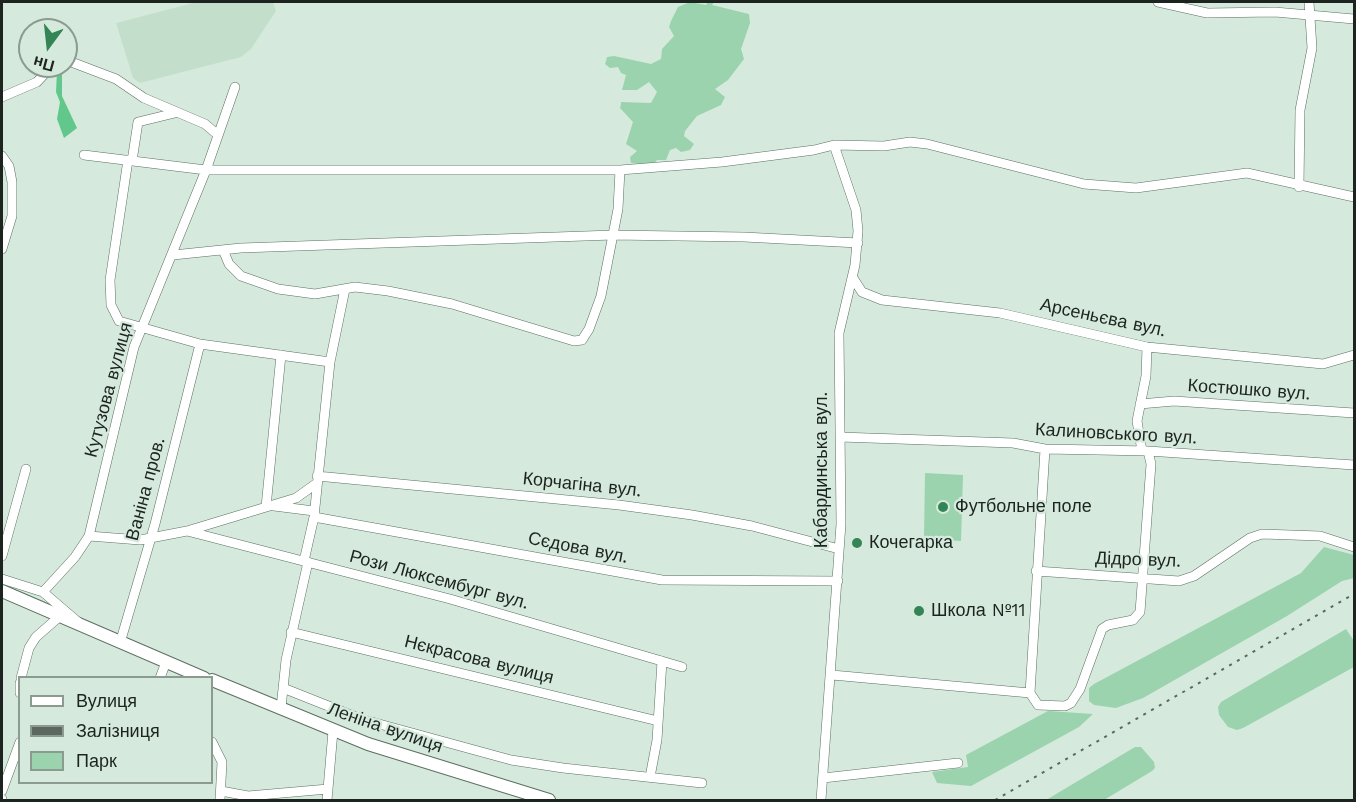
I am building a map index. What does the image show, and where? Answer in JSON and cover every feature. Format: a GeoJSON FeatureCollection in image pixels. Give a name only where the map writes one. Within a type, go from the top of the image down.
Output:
{"type":"FeatureCollection","features":[{"type":"Feature","properties":{"kind":"main road"},"geometry":{"type":"LineString","coordinates":[[2,594],[60,616],[199,676]]}},
{"type":"Feature","properties":{"kind":"main road","name":"Леніна вулиця"},"geometry":{"type":"LineString","coordinates":[[213,680],[333,731],[549,801]]}},
{"type":"Feature","properties":{"kind":"street"},"geometry":{"type":"LineString","coordinates":[[1158,2],[1207,13],[1257,11],[1354,19]]}},
{"type":"Feature","properties":{"kind":"street"},"geometry":{"type":"LineString","coordinates":[[1299,186],[1300,110],[1312,48],[1308,2]]}},
{"type":"Feature","properties":{"kind":"street"},"geometry":{"type":"LineString","coordinates":[[78,65],[116,79],[144,98],[205,124],[218,135]]}},
{"type":"Feature","properties":{"kind":"street"},"geometry":{"type":"LineString","coordinates":[[2,98],[37,82],[41,78]]}},
{"type":"Feature","properties":{"kind":"street","name":"Кутузова вулиця"},"geometry":{"type":"LineString","coordinates":[[43,592],[89,536],[141,328],[173,255],[235,87]]}},
{"type":"Feature","properties":{"kind":"street"},"geometry":{"type":"LineString","coordinates":[[175,113],[138,122],[110,295],[114,315],[119,321],[200,344],[330,362]]}},
{"type":"Feature","properties":{"kind":"street"},"geometry":{"type":"LineString","coordinates":[[84,155],[206,170],[620,170],[722,162],[814,150],[834,145],[927,144],[1084,184],[1113,187],[1177,183],[1206,177],[1247,173],[1354,197]]}},
{"type":"Feature","properties":{"kind":"street","name":"Кабардинська вул."},"geometry":{"type":"LineString","coordinates":[[821,801],[832,675],[842,495],[839,333],[853,278],[858,243],[858,220],[834,145]]}},
{"type":"Feature","properties":{"kind":"street"},"geometry":{"type":"LineString","coordinates":[[2,249],[4,234],[12,216],[12,182],[3,157]]}},
{"type":"Feature","properties":{"kind":"street"},"geometry":{"type":"LineString","coordinates":[[223,249],[236,272],[250,280],[301,293],[315,294],[355,287],[388,291],[452,304],[574,341],[582,340],[589,329],[601,296],[618,209],[620,170]]}},
{"type":"Feature","properties":{"kind":"street"},"geometry":{"type":"LineString","coordinates":[[173,255],[223,249],[473,238],[613,235],[744,237],[858,243]]}},
{"type":"Feature","properties":{"kind":"street","name":"Арсеньєва вул."},"geometry":{"type":"LineString","coordinates":[[853,278],[862,292],[882,300],[1000,313],[1147,347],[1323,364],[1354,356]]}},
{"type":"Feature","properties":{"kind":"street"},"geometry":{"type":"LineString","coordinates":[[281,708],[291,632],[314,514],[330,362],[345,289]]}},
{"type":"Feature","properties":{"kind":"street","name":"Ваніна пров."},"geometry":{"type":"LineString","coordinates":[[120,643],[151,538],[200,344]]}},
{"type":"Feature","properties":{"kind":"street"},"geometry":{"type":"LineString","coordinates":[[1045,449],[1030,693],[1038,705],[1065,706],[1071,703],[1080,689],[1102,629],[1108,625],[1137,618],[1151,464],[1137,421],[1146,376],[1147,347]]}},
{"type":"Feature","properties":{"kind":"street"},"geometry":{"type":"LineString","coordinates":[[269,506],[280,355]]}},
{"type":"Feature","properties":{"kind":"street","name":"Костюшко вул."},"geometry":{"type":"LineString","coordinates":[[1140,404],[1174,401],[1354,413]]}},
{"type":"Feature","properties":{"kind":"street","name":"Калиновського вул."},"geometry":{"type":"LineString","coordinates":[[840,437],[1013,443],[1045,449],[1145,451],[1354,465]]}},
{"type":"Feature","properties":{"kind":"street"},"geometry":{"type":"LineString","coordinates":[[2,556],[26,470]]}},
{"type":"Feature","properties":{"kind":"street"},"geometry":{"type":"LineString","coordinates":[[89,536],[129,540],[187,531],[296,498],[317,480]]}},
{"type":"Feature","properties":{"kind":"street","name":"Корчагіна вул."},"geometry":{"type":"LineString","coordinates":[[317,480],[620,505],[752,526],[838,549]]}},
{"type":"Feature","properties":{"kind":"street","name":"Сєдова вул."},"geometry":{"type":"LineString","coordinates":[[269,506],[662,580],[838,581]]}},
{"type":"Feature","properties":{"kind":"street","name":"Рози Люксембург вул."},"geometry":{"type":"LineString","coordinates":[[187,531],[450,599],[682,667]]}},
{"type":"Feature","properties":{"kind":"street","name":"Дідро вул."},"geometry":{"type":"LineString","coordinates":[[1036,572],[1187,580],[1250,538],[1262,534],[1320,536],[1354,547]]}},
{"type":"Feature","properties":{"kind":"street"},"geometry":{"type":"LineString","coordinates":[[2,579],[43,592],[82,626]]}},
{"type":"Feature","properties":{"kind":"street"},"geometry":{"type":"LineString","coordinates":[[22,676],[29,648],[36,637],[60,616]]}},
{"type":"Feature","properties":{"kind":"street","name":"Нєкрасова вулиця"},"geometry":{"type":"LineString","coordinates":[[291,632],[658,721]]}},
{"type":"Feature","properties":{"kind":"street"},"geometry":{"type":"LineString","coordinates":[[650,777],[658,721],[662,661]]}},
{"type":"Feature","properties":{"kind":"street"},"geometry":{"type":"LineString","coordinates":[[161,676],[166,662]]}},
{"type":"Feature","properties":{"kind":"street"},"geometry":{"type":"LineString","coordinates":[[832,675],[1030,693]]}},
{"type":"Feature","properties":{"kind":"street"},"geometry":{"type":"LineString","coordinates":[[283,687],[361,719],[511,760],[702,783]]}},
{"type":"Feature","properties":{"kind":"street"},"geometry":{"type":"LineString","coordinates":[[327,801],[333,731]]}},
{"type":"Feature","properties":{"kind":"street"},"geometry":{"type":"LineString","coordinates":[[213,744],[222,762],[220,796],[248,796],[328,789]]}},
{"type":"Feature","properties":{"kind":"street"},"geometry":{"type":"LineString","coordinates":[[2,791],[18,747]]}},
{"type":"Feature","properties":{"kind":"street"},"geometry":{"type":"LineString","coordinates":[[823,778],[958,763]]}},
{"type":"Feature","properties":{"kind":"shaded area"},"geometry":{"type":"Polygon","coordinates":[[[197,2],[273,2],[276,11],[251,49],[241,57],[140,83],[133,78],[116,23],[197,2]]]}},
{"type":"Feature","properties":{"kind":"shaded area"},"geometry":{"type":"Polygon","coordinates":[[[57,78],[62,78],[62,96],[77,128],[64,138],[57,119],[60,102],[56,92],[57,78]]]}},
{"type":"Feature","properties":{"kind":"green space"},"geometry":{"type":"Polygon","coordinates":[[[690,2],[706,5],[708,2],[714,2],[712,5],[749,14],[750,23],[741,49],[744,59],[728,80],[715,89],[725,97],[721,105],[697,116],[685,131],[684,136],[694,144],[690,150],[681,152],[676,148],[670,150],[666,160],[657,160],[653,165],[631,163],[630,157],[637,151],[626,144],[633,122],[620,108],[621,102],[651,103],[657,92],[649,82],[637,90],[622,90],[626,75],[621,73],[618,67],[610,68],[605,64],[607,57],[614,56],[651,64],[661,59],[662,49],[674,36],[669,27],[678,7],[690,2]]]}},
{"type":"Feature","properties":{"kind":"green space","name":"Футбольне поле"},"geometry":{"type":"Polygon","coordinates":[[[925,473],[963,475],[961,541],[924,539],[925,473]]]}},
{"type":"Feature","properties":{"kind":"green space"},"geometry":{"type":"Polygon","coordinates":[[[1324,547],[1354,555],[1354,578],[1342,581],[1287,616],[1143,698],[1116,708],[1094,705],[1089,701],[1089,688],[1094,684],[1301,573],[1324,547]]]}},
{"type":"Feature","properties":{"kind":"green space"},"geometry":{"type":"Polygon","coordinates":[[[1346,629],[1354,641],[1354,667],[1243,728],[1237,730],[1228,727],[1219,715],[1218,707],[1221,702],[1346,629]]]}},
{"type":"Feature","properties":{"kind":"green space"},"geometry":{"type":"Polygon","coordinates":[[[1048,711],[1093,714],[1079,727],[971,786],[937,783],[932,772],[968,767],[966,755],[1048,711]]]}},
{"type":"Feature","properties":{"kind":"green space"},"geometry":{"type":"Polygon","coordinates":[[[1135,747],[1141,747],[1154,762],[1155,768],[1104,800],[1046,800],[1135,747]]]}},
{"type":"Feature","properties":{"kind":"railway"},"geometry":{"type":"LineString","coordinates":[[995,800],[1354,594]]}},
{"type":"Feature","properties":{"kind":"place","name":"Футбольне поле"},"geometry":{"type":"Point","coordinates":[943,507]}},
{"type":"Feature","properties":{"kind":"place","name":"Кочегарка"},"geometry":{"type":"Point","coordinates":[857,543]}},
{"type":"Feature","properties":{"kind":"place","name":"Школа №11"},"geometry":{"type":"Point","coordinates":[919,611]}}]}
